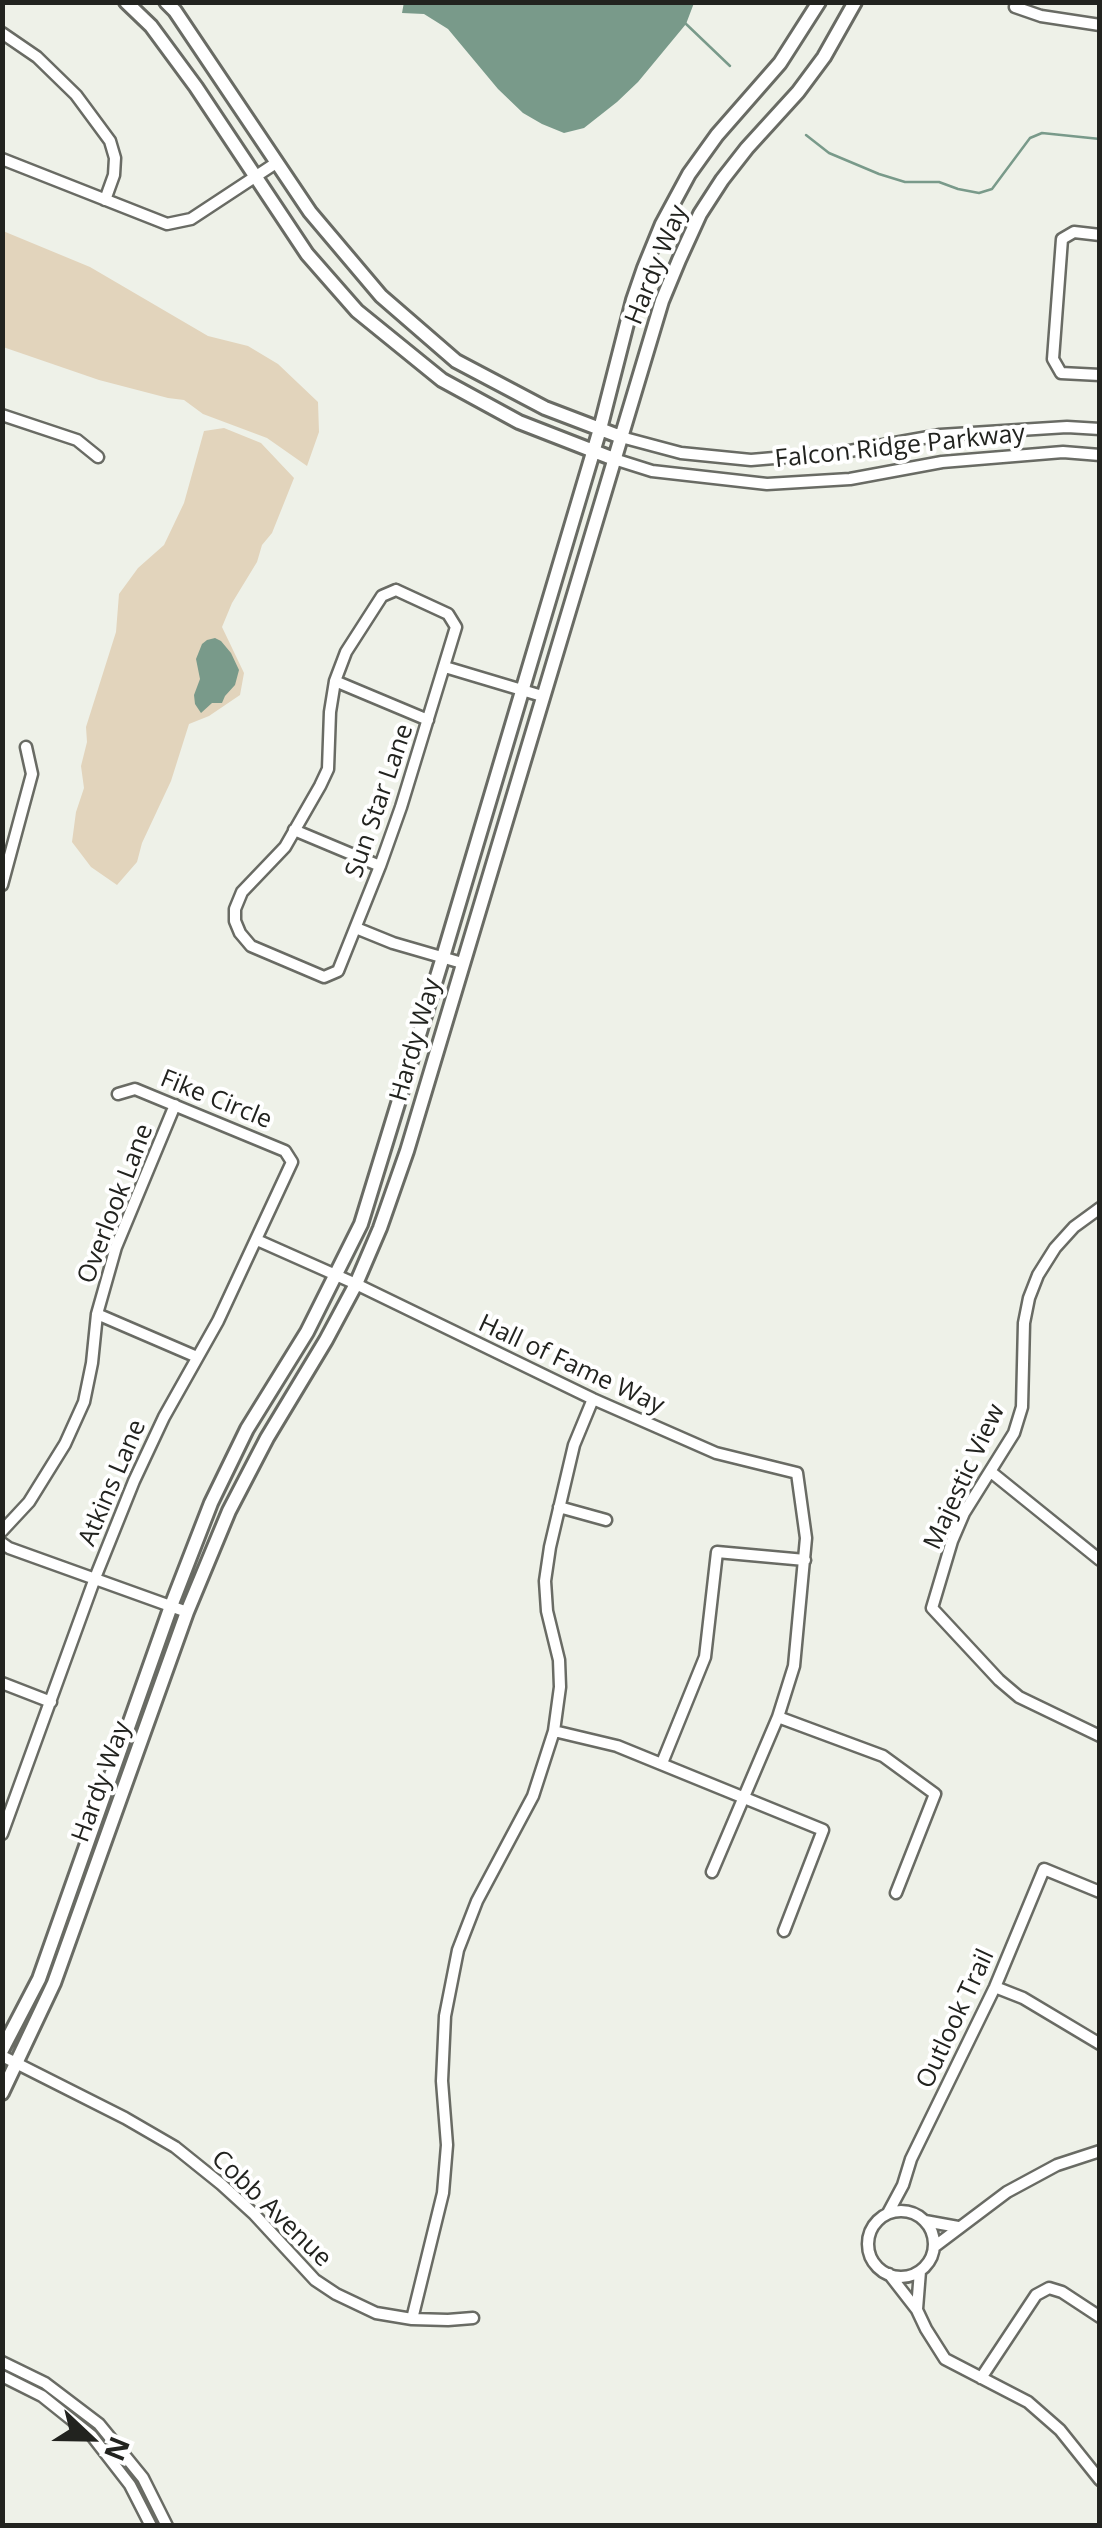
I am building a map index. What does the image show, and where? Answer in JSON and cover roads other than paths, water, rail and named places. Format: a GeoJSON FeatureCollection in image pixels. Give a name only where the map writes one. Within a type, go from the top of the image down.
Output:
{"type":"FeatureCollection","features":[{"type":"Feature","properties":{"kind":"main road","name":"Falcon Ridge Parkway"},"geometry":{"type":"LineString","coordinates":[[126,2],[150,26],[196,87],[307,254],[357,311],[442,380],[519,422],[614,459]]}},
{"type":"Feature","properties":{"kind":"main road","name":"Falcon Ridge Parkway"},"geometry":{"type":"LineString","coordinates":[[166,2],[310,212],[381,296],[456,360],[545,408],[622,437]]}},
{"type":"Feature","properties":{"kind":"main road","name":"Hardy Way"},"geometry":{"type":"LineString","coordinates":[[2,2053],[39,1979],[211,1503],[240,1444],[307,1332],[361,1224],[600,429],[633,300],[662,224],[689,174],[717,135],[780,63],[819,2]]}},
{"type":"Feature","properties":{"kind":"main road","name":"Hardy Way"},"geometry":{"type":"LineString","coordinates":[[2,2093],[54,1983],[187,1612],[229,1511],[356,1284],[380,1228],[407,1151],[662,301],[700,214],[746,148],[798,92],[824,57],[855,2]]}},
{"type":"Feature","properties":{"kind":"street"},"geometry":{"type":"LineString","coordinates":[[1015,7],[1041,16],[1100,26]]}},
{"type":"Feature","properties":{"kind":"street"},"geometry":{"type":"LineString","coordinates":[[2,33],[37,57],[76,95],[110,141],[116,158],[105,200]]}},
{"type":"Feature","properties":{"kind":"street"},"geometry":{"type":"LineString","coordinates":[[2,159],[167,224],[191,219],[276,163]]}},
{"type":"Feature","properties":{"kind":"street"},"geometry":{"type":"LineString","coordinates":[[1100,235],[1074,232],[1062,239],[1052,359],[1061,373],[1100,376]]}},
{"type":"Feature","properties":{"kind":"street"},"geometry":{"type":"LineString","coordinates":[[2,415],[78,440],[98,457]]}},
{"type":"Feature","properties":{"kind":"street","name":"Falcon Ridge Parkway"},"geometry":{"type":"LineString","coordinates":[[622,437],[680,453],[751,460],[844,452],[940,435],[1067,427],[1100,430]]}},
{"type":"Feature","properties":{"kind":"street","name":"Falcon Ridge Parkway"},"geometry":{"type":"LineString","coordinates":[[614,459],[652,471],[767,484],[850,479],[942,462],[1063,452],[1100,456]]}},
{"type":"Feature","properties":{"kind":"street","name":"Sun Star Lane"},"geometry":{"type":"LineString","coordinates":[[294,830],[285,847],[242,892],[235,921],[251,946],[324,976],[338,971],[380,866],[456,627],[448,614],[396,590],[382,596],[346,652],[336,681]]}},
{"type":"Feature","properties":{"kind":"street"},"geometry":{"type":"LineString","coordinates":[[445,668],[542,696]]}},
{"type":"Feature","properties":{"kind":"street"},"geometry":{"type":"LineString","coordinates":[[380,866],[294,830],[328,770],[330,712],[336,681],[428,720]]}},
{"type":"Feature","properties":{"kind":"street"},"geometry":{"type":"LineString","coordinates":[[2,885],[32,774],[26,746]]}},
{"type":"Feature","properties":{"kind":"street"},"geometry":{"type":"LineString","coordinates":[[356,928],[462,963]]}},
{"type":"Feature","properties":{"kind":"street","name":"Fike Circle"},"geometry":{"type":"LineString","coordinates":[[118,1094],[135,1088],[285,1150],[292,1162]]}},
{"type":"Feature","properties":{"kind":"street","name":"Overlook Lane"},"geometry":{"type":"LineString","coordinates":[[2,1531],[29,1502],[65,1444],[84,1402],[97,1314],[116,1247],[176,1105]]}},
{"type":"Feature","properties":{"kind":"street","name":"Atkins Lane"},"geometry":{"type":"LineString","coordinates":[[4,1827],[134,1480],[164,1416],[218,1321],[292,1162]]}},
{"type":"Feature","properties":{"kind":"street","name":"Majestic View"},"geometry":{"type":"LineString","coordinates":[[1100,1208],[1054,1248],[1038,1275],[1024,1323],[1022,1407],[1014,1434],[964,1513],[932,1608],[1019,1697],[1100,1736]]}},
{"type":"Feature","properties":{"kind":"street","name":"Hall of Fame Way"},"geometry":{"type":"LineString","coordinates":[[257,1240],[716,1453],[797,1473],[806,1538],[805,1560]]}},
{"type":"Feature","properties":{"kind":"street"},"geometry":{"type":"LineString","coordinates":[[97,1314],[197,1356]]}},
{"type":"Feature","properties":{"kind":"street"},"geometry":{"type":"LineString","coordinates":[[412,2319],[443,2193],[447,2145],[442,2081],[445,2016],[458,1950],[476,1902],[533,1796],[554,1730],[560,1660],[547,1610],[545,1581],[574,1444],[593,1399]]}},
{"type":"Feature","properties":{"kind":"street"},"geometry":{"type":"LineString","coordinates":[[991,1472],[1100,1560]]}},
{"type":"Feature","properties":{"kind":"street"},"geometry":{"type":"LineString","coordinates":[[559,1507],[606,1520]]}},
{"type":"Feature","properties":{"kind":"street"},"geometry":{"type":"LineString","coordinates":[[2,1543],[187,1612]]}},
{"type":"Feature","properties":{"kind":"street"},"geometry":{"type":"LineString","coordinates":[[662,1764],[705,1658],[717,1552],[805,1560],[794,1666],[778,1716],[712,1872]]}},
{"type":"Feature","properties":{"kind":"street"},"geometry":{"type":"LineString","coordinates":[[2,1683],[51,1702]]}},
{"type":"Feature","properties":{"kind":"street"},"geometry":{"type":"LineString","coordinates":[[778,1716],[883,1756],[935,1794],[896,1893]]}},
{"type":"Feature","properties":{"kind":"street"},"geometry":{"type":"LineString","coordinates":[[554,1730],[617,1746],[823,1830],[784,1931]]}},
{"type":"Feature","properties":{"kind":"street","name":"Outlook Trail"},"geometry":{"type":"LineString","coordinates":[[888,2213],[995,1987],[1044,1870],[1100,1892]]}},
{"type":"Feature","properties":{"kind":"street"},"geometry":{"type":"LineString","coordinates":[[995,1987],[1024,1998],[1100,2044]]}},
{"type":"Feature","properties":{"kind":"street","name":"Cobb Avenue"},"geometry":{"type":"LineString","coordinates":[[2,2053],[175,2148],[232,2194],[315,2280],[336,2294],[376,2313],[412,2319],[473,2318]]}},
{"type":"Feature","properties":{"kind":"street"},"geometry":{"type":"LineString","coordinates":[[934,2247],[1031,2178],[1058,2164],[1100,2151]]}},
{"type":"Feature","properties":{"kind":"street"},"geometry":{"type":"LineString","coordinates":[[903,2185],[911,2212]]}},
{"type":"Feature","properties":{"kind":"street"},"geometry":{"type":"LineString","coordinates":[[925,2221],[933,2238],[930,2260],[908,2276],[879,2269],[868,2250],[872,2228],[888,2213],[911,2212],[925,2221],[958,2227]]}},
{"type":"Feature","properties":{"kind":"street"},"geometry":{"type":"LineString","coordinates":[[917,2310],[920,2270]]}},
{"type":"Feature","properties":{"kind":"street"},"geometry":{"type":"LineString","coordinates":[[889,2274],[917,2310],[945,2359],[1028,2402],[1060,2430],[1100,2480]]}},
{"type":"Feature","properties":{"kind":"street"},"geometry":{"type":"LineString","coordinates":[[981,2378],[1036,2295],[1049,2288],[1100,2317]]}},
{"type":"Feature","properties":{"kind":"street"},"geometry":{"type":"LineString","coordinates":[[2,2362],[46,2383],[99,2424],[143,2478],[166,2526]]}},
{"type":"Feature","properties":{"kind":"street"},"geometry":{"type":"LineString","coordinates":[[2,2376],[42,2396],[92,2436],[130,2485],[150,2526]]}},
{"type":"Feature","properties":{"kind":"waterway"},"geometry":{"type":"LineString","coordinates":[[684,22],[730,66]]}},
{"type":"Feature","properties":{"kind":"waterway"},"geometry":{"type":"LineString","coordinates":[[806,135],[829,153],[879,174],[905,182],[939,182],[979,193],[992,189],[1030,138],[1042,133],[1100,139]]}}]}
